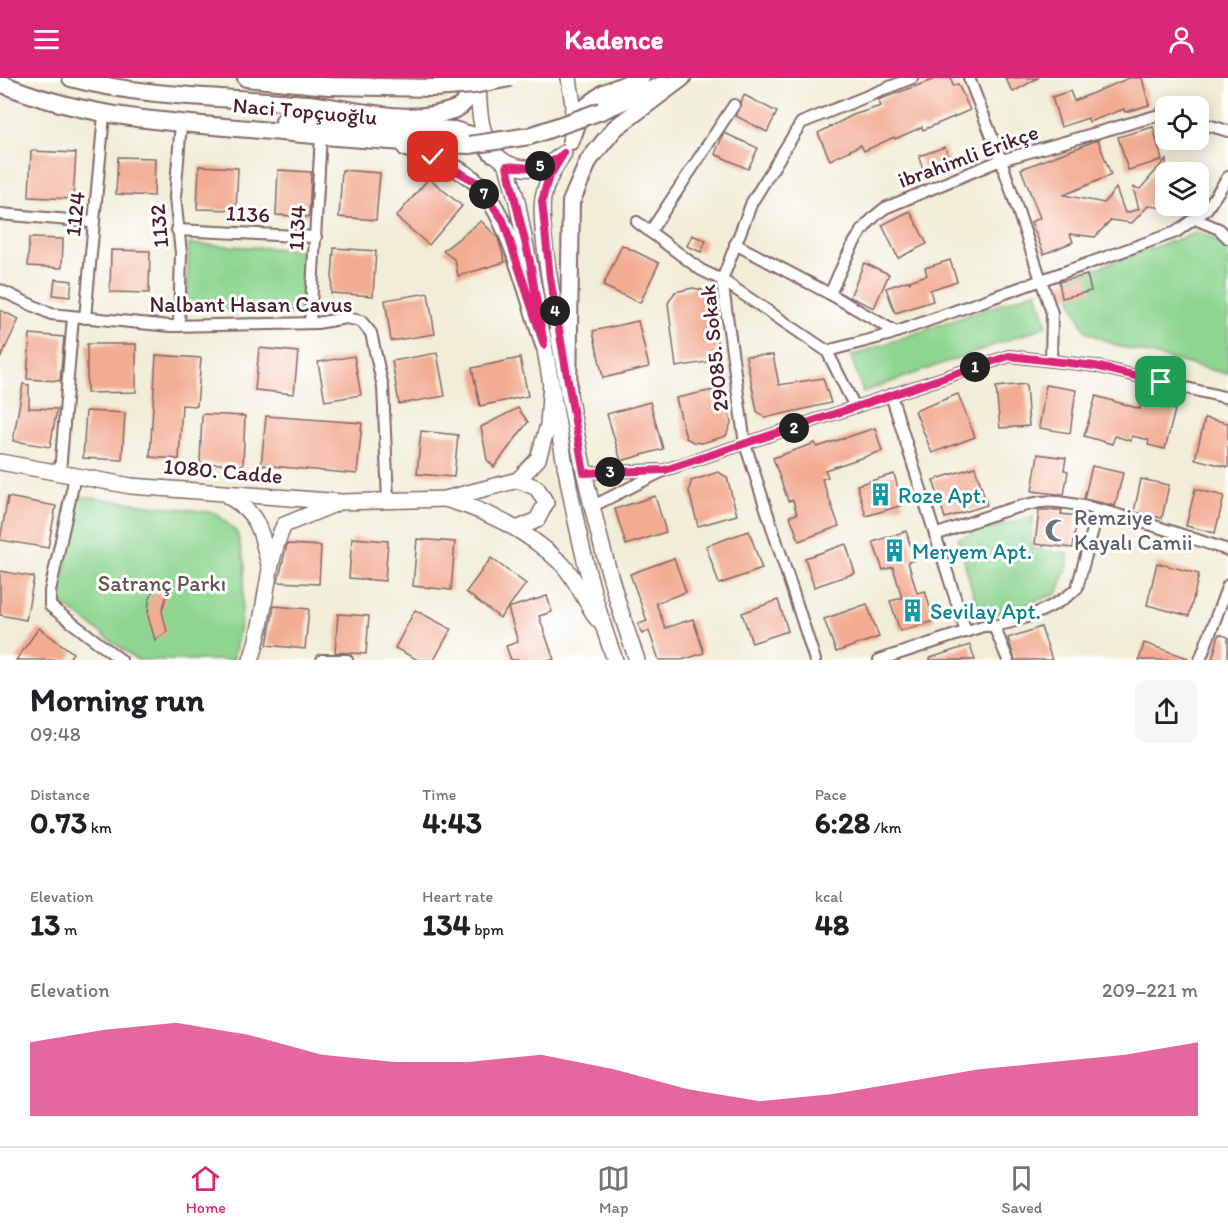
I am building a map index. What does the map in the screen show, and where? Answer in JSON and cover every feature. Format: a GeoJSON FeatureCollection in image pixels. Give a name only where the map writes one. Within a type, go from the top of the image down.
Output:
{"type":"FeatureCollection","features":[{"type":"Feature","properties":{"kind":"main road"},"geometry":{"type":"LineString","coordinates":[[71,78],[111,87],[310,105],[405,117],[436,115],[455,110],[466,103],[476,78]]}},
{"type":"Feature","properties":{"kind":"main road","name":"Naci Topçuoğlu"},"geometry":{"type":"LineString","coordinates":[[246,78],[329,86],[434,88],[474,85],[510,78]]}},
{"type":"Feature","properties":{"kind":"main road"},"geometry":{"type":"LineString","coordinates":[[476,78],[482,123],[492,153]]}},
{"type":"Feature","properties":{"kind":"main road"},"geometry":{"type":"LineString","coordinates":[[68,106],[116,106],[207,116],[454,130],[482,138],[492,153],[507,166],[532,169],[554,162],[567,147],[573,105],[569,78]]}},
{"type":"Feature","properties":{"kind":"main road"},"geometry":{"type":"LineString","coordinates":[[637,660],[622,620],[584,473],[550,278],[542,201],[548,179],[567,147],[582,110],[604,93],[641,78]]}},
{"type":"Feature","properties":{"kind":"main road"},"geometry":{"type":"LineString","coordinates":[[568,391],[571,202],[589,160],[615,128],[680,78]]}},
{"type":"Feature","properties":{"kind":"main road","name":"Naci Topçuoğlu"},"geometry":{"type":"LineString","coordinates":[[0,83],[68,106],[104,115],[382,141],[482,145],[530,136],[602,111],[680,78]]}},
{"type":"Feature","properties":{"kind":"main road"},"geometry":{"type":"LineString","coordinates":[[382,141],[433,157],[476,182],[503,220],[544,345]]}},
{"type":"Feature","properties":{"kind":"main road"},"geometry":{"type":"LineString","coordinates":[[507,166],[528,252],[570,489],[603,626],[615,660]]}},
{"type":"Feature","properties":{"kind":"main road"},"geometry":{"type":"LineString","coordinates":[[445,499],[518,480],[538,459],[548,425],[551,382]]}},
{"type":"Feature","properties":{"kind":"main road","name":"1080. Cadde"},"geometry":{"type":"LineString","coordinates":[[0,462],[131,486],[223,494],[342,502],[445,499]]}},
{"type":"Feature","properties":{"kind":"main road"},"geometry":{"type":"LineString","coordinates":[[517,529],[537,520],[543,513],[546,503],[537,488],[518,480]]}},
{"type":"Feature","properties":{"kind":"main road"},"geometry":{"type":"LineString","coordinates":[[223,494],[245,506],[259,525],[269,565]]}},
{"type":"Feature","properties":{"kind":"main road"},"geometry":{"type":"LineString","coordinates":[[445,499],[474,507],[517,529],[563,566],[603,626]]}},
{"type":"Feature","properties":{"kind":"main road"},"geometry":{"type":"LineString","coordinates":[[252,660],[269,565],[284,525],[342,502]]}},
{"type":"Feature","properties":{"kind":"street","name":"29085. Sokak"},"geometry":{"type":"LineString","coordinates":[[815,660],[745,444],[722,280],[752,202],[801,123],[912,78]]}},
{"type":"Feature","properties":{"kind":"street"},"geometry":{"type":"LineString","coordinates":[[969,78],[1001,160],[1052,314],[1051,361]]}},
{"type":"Feature","properties":{"kind":"street"},"geometry":{"type":"LineString","coordinates":[[650,232],[734,105]]}},
{"type":"Feature","properties":{"kind":"street","name":"1124"},"geometry":{"type":"LineString","coordinates":[[60,472],[93,222],[104,115]]}},
{"type":"Feature","properties":{"kind":"street","name":"ibrahimli Erikçe"},"geometry":{"type":"LineString","coordinates":[[830,294],[850,249],[870,218],[885,208],[1001,160],[1155,116]]}},
{"type":"Feature","properties":{"kind":"street","name":"1132"},"geometry":{"type":"LineString","coordinates":[[179,326],[181,253],[175,197],[181,123]]}},
{"type":"Feature","properties":{"kind":"street"},"geometry":{"type":"LineString","coordinates":[[1209,125],[1228,130]]}},
{"type":"Feature","properties":{"kind":"street","name":"1134"},"geometry":{"type":"LineString","coordinates":[[310,323],[321,136]]}},
{"type":"Feature","properties":{"kind":"street"},"geometry":{"type":"LineString","coordinates":[[827,351],[896,332],[1176,232],[1206,210],[1228,177]]}},
{"type":"Feature","properties":{"kind":"street"},"geometry":{"type":"LineString","coordinates":[[0,214],[93,222]]}},
{"type":"Feature","properties":{"kind":"street"},"geometry":{"type":"LineString","coordinates":[[1195,219],[1219,229],[1228,238]]}},
{"type":"Feature","properties":{"kind":"street"},"geometry":{"type":"LineString","coordinates":[[637,222],[701,270],[722,280],[827,351],[855,408]]}},
{"type":"Feature","properties":{"kind":"street","name":"1136"},"geometry":{"type":"LineString","coordinates":[[177,230],[316,237]]}},
{"type":"Feature","properties":{"kind":"street"},"geometry":{"type":"LineString","coordinates":[[735,244],[896,332]]}},
{"type":"Feature","properties":{"kind":"street","name":"Nalbant Hasan Cavus"},"geometry":{"type":"LineString","coordinates":[[0,290],[51,314],[179,326],[310,323],[346,318],[361,321],[371,333],[383,387],[388,500]]}},
{"type":"Feature","properties":{"kind":"street"},"geometry":{"type":"LineString","coordinates":[[592,506],[665,470],[1009,356],[1095,366],[1228,398]]}},
{"type":"Feature","properties":{"kind":"street"},"geometry":{"type":"LineString","coordinates":[[891,395],[966,632]]}},
{"type":"Feature","properties":{"kind":"street"},"geometry":{"type":"LineString","coordinates":[[584,473],[665,470]]}},
{"type":"Feature","properties":{"kind":"street"},"geometry":{"type":"LineString","coordinates":[[75,476],[50,591],[50,606],[121,660]]}},
{"type":"Feature","properties":{"kind":"street"},"geometry":{"type":"LineString","coordinates":[[935,536],[976,520],[1043,501],[1070,504],[1098,511],[1228,550]]}},
{"type":"Feature","properties":{"kind":"street"},"geometry":{"type":"LineString","coordinates":[[879,660],[983,626],[994,626],[1045,609],[1068,597],[1077,588],[1098,511]]}},
{"type":"Feature","properties":{"kind":"street"},"geometry":{"type":"LineString","coordinates":[[1200,660],[1228,585]]}},
{"type":"Feature","properties":{"kind":"street"},"geometry":{"type":"LineString","coordinates":[[994,626],[1008,660]]}},
{"type":"Feature","properties":{"kind":"street"},"geometry":{"type":"LineString","coordinates":[[322,660],[347,660]]}},
{"type":"Feature","properties":{"kind":"green space"},"geometry":{"type":"Polygon","coordinates":[[[1198,232],[1216,240],[1228,251],[1228,374],[1118,346],[1086,332],[1072,302],[1068,278],[1198,232]]]}},
{"type":"Feature","properties":{"kind":"green space"},"geometry":{"type":"Polygon","coordinates":[[[189,244],[305,250],[301,314],[186,308],[189,244]]]}},
{"type":"Feature","properties":{"kind":"green space"},"geometry":{"type":"Polygon","coordinates":[[[1037,291],[1047,326],[863,392],[851,356],[1037,291]]]}},
{"type":"Feature","properties":{"kind":"green space","name":"Satranç Parkı"},"geometry":{"type":"Polygon","coordinates":[[[77,496],[216,513],[237,533],[245,565],[241,621],[233,660],[137,660],[60,602],[77,496]]]}},
{"type":"Feature","properties":{"kind":"green space"},"geometry":{"type":"Polygon","coordinates":[[[1033,516],[1031,548],[1068,554],[1068,565],[1057,594],[980,619],[958,538],[1033,516]]]}},
{"type":"Feature","properties":{"kind":"building"},"geometry":{"type":"Polygon","coordinates":[[[938,78],[951,78],[953,86],[958,84],[970,110],[923,130],[922,127],[895,139],[894,137],[864,151],[861,145],[830,160],[818,133],[853,115],[881,106],[878,100],[938,78]]]}},
{"type":"Feature","properties":{"kind":"building"},"geometry":{"type":"Polygon","coordinates":[[[1005,78],[1038,78],[1013,92],[1005,78]]]}},
{"type":"Feature","properties":{"kind":"building"},"geometry":{"type":"Polygon","coordinates":[[[1129,78],[1142,78],[1149,105],[1125,112],[1124,109],[1089,122],[1088,118],[1061,127],[1052,97],[1070,91],[1074,101],[1129,78]]]}},
{"type":"Feature","properties":{"kind":"building"},"geometry":{"type":"Polygon","coordinates":[[[744,95],[777,112],[767,132],[736,116],[744,95]]]}},
{"type":"Feature","properties":{"kind":"building"},"geometry":{"type":"Polygon","coordinates":[[[1153,127],[1155,150],[1159,150],[1162,160],[1128,170],[1118,137],[1153,127]]]}},
{"type":"Feature","properties":{"kind":"building"},"geometry":{"type":"Polygon","coordinates":[[[724,133],[758,148],[748,169],[715,154],[724,133]]]}},
{"type":"Feature","properties":{"kind":"building"},"geometry":{"type":"Polygon","coordinates":[[[1098,140],[1111,175],[1064,195],[1104,203],[1116,188],[1125,213],[1139,209],[1133,187],[1140,189],[1155,172],[1155,207],[1148,206],[1132,223],[1111,220],[1095,237],[1070,234],[1073,242],[1044,254],[1031,222],[1040,218],[1021,169],[1098,140]]]}},
{"type":"Feature","properties":{"kind":"building"},"geometry":{"type":"Polygon","coordinates":[[[945,147],[951,165],[924,174],[919,156],[945,147]]]}},
{"type":"Feature","properties":{"kind":"building"},"geometry":{"type":"Polygon","coordinates":[[[31,151],[76,153],[73,199],[29,197],[31,151]]]}},
{"type":"Feature","properties":{"kind":"building"},"geometry":{"type":"Polygon","coordinates":[[[118,157],[155,158],[154,196],[116,194],[118,157]]]}},
{"type":"Feature","properties":{"kind":"building"},"geometry":{"type":"Polygon","coordinates":[[[199,166],[238,168],[236,210],[197,209],[199,166]]]}},
{"type":"Feature","properties":{"kind":"building"},"geometry":{"type":"Polygon","coordinates":[[[278,170],[311,172],[309,217],[276,215],[278,170]]]}},
{"type":"Feature","properties":{"kind":"building"},"geometry":{"type":"Polygon","coordinates":[[[342,170],[380,173],[376,220],[339,217],[342,170]]]}},
{"type":"Feature","properties":{"kind":"building"},"geometry":{"type":"Polygon","coordinates":[[[429,178],[462,206],[429,245],[396,217],[429,178]]]}},
{"type":"Feature","properties":{"kind":"building"},"geometry":{"type":"Polygon","coordinates":[[[910,211],[927,244],[898,258],[882,225],[910,211]]]}},
{"type":"Feature","properties":{"kind":"building"},"geometry":{"type":"Polygon","coordinates":[[[481,221],[498,238],[505,262],[458,276],[455,260],[443,251],[481,221]]]}},
{"type":"Feature","properties":{"kind":"building"},"geometry":{"type":"Polygon","coordinates":[[[692,235],[706,241],[701,252],[687,246],[692,235]]]}},
{"type":"Feature","properties":{"kind":"building"},"geometry":{"type":"Polygon","coordinates":[[[29,238],[63,239],[62,268],[28,266],[29,238]]]}},
{"type":"Feature","properties":{"kind":"building"},"geometry":{"type":"Polygon","coordinates":[[[622,245],[659,263],[640,303],[603,286],[622,245]]]}},
{"type":"Feature","properties":{"kind":"building"},"geometry":{"type":"Polygon","coordinates":[[[334,248],[376,251],[373,296],[331,293],[334,248]]]}},
{"type":"Feature","properties":{"kind":"building"},"geometry":{"type":"Polygon","coordinates":[[[111,250],[150,251],[149,293],[110,292],[111,250]]]}},
{"type":"Feature","properties":{"kind":"building"},"geometry":{"type":"Polygon","coordinates":[[[950,260],[957,281],[930,290],[933,301],[895,313],[886,288],[907,281],[911,283],[909,281],[927,275],[925,268],[950,260]]]}},
{"type":"Feature","properties":{"kind":"building"},"geometry":{"type":"Polygon","coordinates":[[[864,263],[889,274],[874,308],[850,297],[864,263]]]}},
{"type":"Feature","properties":{"kind":"building"},"geometry":{"type":"Polygon","coordinates":[[[1087,275],[1091,291],[1062,298],[1059,282],[1087,275]]]}},
{"type":"Feature","properties":{"kind":"building"},"geometry":{"type":"Polygon","coordinates":[[[55,279],[72,281],[70,297],[53,295],[55,279]]]}},
{"type":"Feature","properties":{"kind":"building"},"geometry":{"type":"Polygon","coordinates":[[[693,288],[702,290],[710,296],[720,360],[676,367],[668,303],[675,292],[693,288]]]}},
{"type":"Feature","properties":{"kind":"building"},"geometry":{"type":"Polygon","coordinates":[[[428,293],[435,334],[391,341],[385,300],[428,293]]]}},
{"type":"Feature","properties":{"kind":"building"},"geometry":{"type":"Polygon","coordinates":[[[0,310],[19,319],[0,359],[0,310]]]}},
{"type":"Feature","properties":{"kind":"building"},"geometry":{"type":"Polygon","coordinates":[[[638,321],[649,367],[603,378],[593,331],[638,321]]]}},
{"type":"Feature","properties":{"kind":"building"},"geometry":{"type":"Polygon","coordinates":[[[30,334],[64,337],[60,381],[27,379],[30,334]]]}},
{"type":"Feature","properties":{"kind":"building"},"geometry":{"type":"Polygon","coordinates":[[[87,344],[136,344],[136,392],[87,393],[87,344]]]}},
{"type":"Feature","properties":{"kind":"building"},"geometry":{"type":"Polygon","coordinates":[[[259,348],[298,352],[294,394],[255,390],[259,348]]]}},
{"type":"Feature","properties":{"kind":"building"},"geometry":{"type":"Polygon","coordinates":[[[437,353],[445,396],[399,404],[392,361],[437,353]]]}},
{"type":"Feature","properties":{"kind":"building"},"geometry":{"type":"Polygon","coordinates":[[[156,355],[201,358],[197,406],[182,405],[179,459],[150,457],[156,355]]]}},
{"type":"Feature","properties":{"kind":"building"},"geometry":{"type":"Polygon","coordinates":[[[773,355],[779,385],[823,378],[831,403],[765,418],[757,411],[746,356],[773,355]]]}},
{"type":"Feature","properties":{"kind":"building"},"geometry":{"type":"Polygon","coordinates":[[[354,356],[361,395],[325,401],[318,362],[354,356]]]}},
{"type":"Feature","properties":{"kind":"building"},"geometry":{"type":"Polygon","coordinates":[[[520,358],[528,396],[480,406],[472,368],[520,358]]]}},
{"type":"Feature","properties":{"kind":"building"},"geometry":{"type":"Polygon","coordinates":[[[23,384],[29,385],[29,408],[57,409],[50,447],[13,441],[23,384]]]}},
{"type":"Feature","properties":{"kind":"building"},"geometry":{"type":"Polygon","coordinates":[[[1026,384],[1029,426],[1000,428],[996,387],[1026,384]]]}},
{"type":"Feature","properties":{"kind":"building"},"geometry":{"type":"Polygon","coordinates":[[[1046,385],[1076,390],[1070,433],[1039,428],[1046,385]]]}},
{"type":"Feature","properties":{"kind":"building"},"geometry":{"type":"Polygon","coordinates":[[[723,388],[731,423],[726,436],[702,443],[686,438],[676,398],[723,388]]]}},
{"type":"Feature","properties":{"kind":"building"},"geometry":{"type":"Polygon","coordinates":[[[958,394],[975,437],[932,453],[915,411],[958,394]]]}},
{"type":"Feature","properties":{"kind":"building"},"geometry":{"type":"Polygon","coordinates":[[[1096,396],[1140,409],[1141,402],[1175,410],[1165,449],[1148,445],[1149,440],[1132,436],[1131,441],[1115,436],[1112,444],[1084,436],[1096,396]]]}},
{"type":"Feature","properties":{"kind":"building"},"geometry":{"type":"Polygon","coordinates":[[[650,402],[663,449],[621,461],[607,414],[650,402]]]}},
{"type":"Feature","properties":{"kind":"building"},"geometry":{"type":"Polygon","coordinates":[[[518,408],[528,422],[494,467],[487,460],[481,427],[518,408]]]}},
{"type":"Feature","properties":{"kind":"building"},"geometry":{"type":"Polygon","coordinates":[[[86,411],[125,413],[122,460],[83,458],[86,411]]]}},
{"type":"Feature","properties":{"kind":"building"},"geometry":{"type":"Polygon","coordinates":[[[202,414],[245,416],[243,465],[200,463],[202,414]]]}},
{"type":"Feature","properties":{"kind":"building"},"geometry":{"type":"Polygon","coordinates":[[[266,416],[362,423],[357,474],[261,465],[266,416]]]}},
{"type":"Feature","properties":{"kind":"building"},"geometry":{"type":"Polygon","coordinates":[[[1205,418],[1228,423],[1228,467],[1195,459],[1205,418]]]}},
{"type":"Feature","properties":{"kind":"building"},"geometry":{"type":"Polygon","coordinates":[[[875,428],[882,451],[825,470],[828,477],[822,479],[839,526],[799,541],[790,516],[797,514],[793,500],[788,501],[773,458],[815,443],[817,447],[875,428]]]}},
{"type":"Feature","properties":{"kind":"building"},"geometry":{"type":"Polygon","coordinates":[[[421,431],[458,435],[454,477],[417,474],[421,431]]]}},
{"type":"Feature","properties":{"kind":"building"},"geometry":{"type":"Polygon","coordinates":[[[1038,454],[1066,458],[1064,470],[1068,471],[1064,495],[1032,491],[1038,454]]]}},
{"type":"Feature","properties":{"kind":"building"},"geometry":{"type":"Polygon","coordinates":[[[1092,466],[1123,473],[1115,506],[1084,499],[1092,466]]]}},
{"type":"Feature","properties":{"kind":"building"},"geometry":{"type":"Polygon","coordinates":[[[975,467],[987,505],[945,518],[933,480],[975,467]]]}},
{"type":"Feature","properties":{"kind":"building"},"geometry":{"type":"Polygon","coordinates":[[[718,472],[727,477],[737,515],[698,526],[689,492],[691,481],[718,472]]]}},
{"type":"Feature","properties":{"kind":"building","name":"Roze Apt."},"geometry":{"type":"Polygon","coordinates":[[[894,474],[903,505],[866,516],[857,485],[894,474]]]}},
{"type":"Feature","properties":{"kind":"building"},"geometry":{"type":"Polygon","coordinates":[[[1141,479],[1169,485],[1162,518],[1134,512],[1141,479]]]}},
{"type":"Feature","properties":{"kind":"building"},"geometry":{"type":"Polygon","coordinates":[[[1195,489],[1224,496],[1215,533],[1186,526],[1195,489]]]}},
{"type":"Feature","properties":{"kind":"building"},"geometry":{"type":"Polygon","coordinates":[[[655,496],[666,532],[626,545],[615,509],[655,496]]]}},
{"type":"Feature","properties":{"kind":"building"},"geometry":{"type":"Polygon","coordinates":[[[8,497],[56,506],[48,548],[0,540],[8,497]]]}},
{"type":"Feature","properties":{"kind":"building","name":"Remziye Kayalı Camii"},"geometry":{"type":"Polygon","coordinates":[[[1039,510],[1062,510],[1061,514],[1077,516],[1073,548],[1035,544],[1039,510]]]}},
{"type":"Feature","properties":{"kind":"building"},"geometry":{"type":"Polygon","coordinates":[[[749,531],[762,569],[719,584],[706,546],[749,531]]]}},
{"type":"Feature","properties":{"kind":"building"},"geometry":{"type":"Polygon","coordinates":[[[906,531],[915,560],[908,562],[917,593],[925,591],[934,621],[900,631],[890,601],[902,598],[893,567],[883,570],[873,542],[906,531]]]}},
{"type":"Feature","properties":{"kind":"building"},"geometry":{"type":"Polygon","coordinates":[[[352,538],[388,541],[385,581],[349,578],[352,538]]]}},
{"type":"Feature","properties":{"kind":"building"},"geometry":{"type":"Polygon","coordinates":[[[417,539],[455,542],[451,590],[413,586],[417,539]]]}},
{"type":"Feature","properties":{"kind":"building"},"geometry":{"type":"Polygon","coordinates":[[[287,544],[321,546],[319,584],[278,582],[287,544]]]}},
{"type":"Feature","properties":{"kind":"building"},"geometry":{"type":"Polygon","coordinates":[[[846,544],[855,573],[814,587],[805,558],[846,544]]]}},
{"type":"Feature","properties":{"kind":"building"},"geometry":{"type":"Polygon","coordinates":[[[491,558],[526,584],[500,618],[466,592],[491,558]]]}},
{"type":"Feature","properties":{"kind":"building"},"geometry":{"type":"Polygon","coordinates":[[[674,558],[686,592],[656,603],[665,628],[693,619],[704,653],[682,660],[659,660],[649,631],[642,634],[638,624],[647,621],[630,574],[674,558]]]}},
{"type":"Feature","properties":{"kind":"building"},"geometry":{"type":"Polygon","coordinates":[[[1157,563],[1199,574],[1189,616],[1147,605],[1157,563]]]}},
{"type":"Feature","properties":{"kind":"building"},"geometry":{"type":"Polygon","coordinates":[[[0,571],[34,577],[26,620],[0,615],[0,571]]]}},
{"type":"Feature","properties":{"kind":"building"},"geometry":{"type":"Polygon","coordinates":[[[157,583],[168,591],[162,611],[167,632],[155,640],[148,616],[149,600],[157,583]]]}},
{"type":"Feature","properties":{"kind":"building"},"geometry":{"type":"Polygon","coordinates":[[[547,596],[552,612],[539,616],[554,660],[511,660],[506,646],[518,642],[508,608],[547,596]]]}},
{"type":"Feature","properties":{"kind":"building"},"geometry":{"type":"Polygon","coordinates":[[[778,600],[788,631],[752,643],[742,613],[778,600]]]}},
{"type":"Feature","properties":{"kind":"building"},"geometry":{"type":"Polygon","coordinates":[[[867,604],[879,637],[836,652],[824,619],[867,604]]]}},
{"type":"Feature","properties":{"kind":"building"},"geometry":{"type":"Polygon","coordinates":[[[274,606],[309,609],[305,649],[267,645],[274,606]]]}},
{"type":"Feature","properties":{"kind":"building"},"geometry":{"type":"Polygon","coordinates":[[[415,610],[451,629],[434,660],[418,660],[395,648],[415,610]]]}},
{"type":"Feature","properties":{"kind":"building"},"geometry":{"type":"Polygon","coordinates":[[[338,614],[369,616],[366,654],[335,652],[338,614]]]}},
{"type":"Feature","properties":{"kind":"building"},"geometry":{"type":"Polygon","coordinates":[[[1041,627],[1052,660],[1015,660],[1008,638],[1041,627]]]}},
{"type":"Feature","properties":{"kind":"building"},"geometry":{"type":"Polygon","coordinates":[[[39,628],[73,653],[68,660],[16,660],[39,628]]]}},
{"type":"Feature","properties":{"kind":"building"},"geometry":{"type":"Polygon","coordinates":[[[1219,634],[1228,637],[1228,660],[1212,660],[1219,634]]]}},
{"type":"Feature","properties":{"kind":"building"},"geometry":{"type":"Polygon","coordinates":[[[1144,643],[1188,658],[1188,660],[1139,660],[1144,643]]]}},
{"type":"Feature","properties":{"kind":"building"},"geometry":{"type":"Polygon","coordinates":[[[970,645],[975,660],[930,660],[930,658],[970,645]]]}},
{"type":"Feature","properties":{"kind":"place","name":"Roze Apt."},"geometry":{"type":"Point","coordinates":[880,495]}},
{"type":"Feature","properties":{"kind":"place","name":"Remziye Kayalı Camii"},"geometry":{"type":"Point","coordinates":[1056,530]}},
{"type":"Feature","properties":{"kind":"place","name":"Meryem Apt."},"geometry":{"type":"Point","coordinates":[894,551]}},
{"type":"Feature","properties":{"kind":"place","name":"Sevilay Apt."},"geometry":{"type":"Point","coordinates":[912,611]}},
{"type":"Feature","properties":{"kind":"route"},"geometry":{"type":"LineString","coordinates":[[433,157],[476,182],[503,220],[544,345],[530,262],[507,166],[532,169],[554,162],[564,153],[548,179],[542,201],[550,278],[584,473],[665,470],[1009,356],[1095,366],[1161,382]]}}]}
